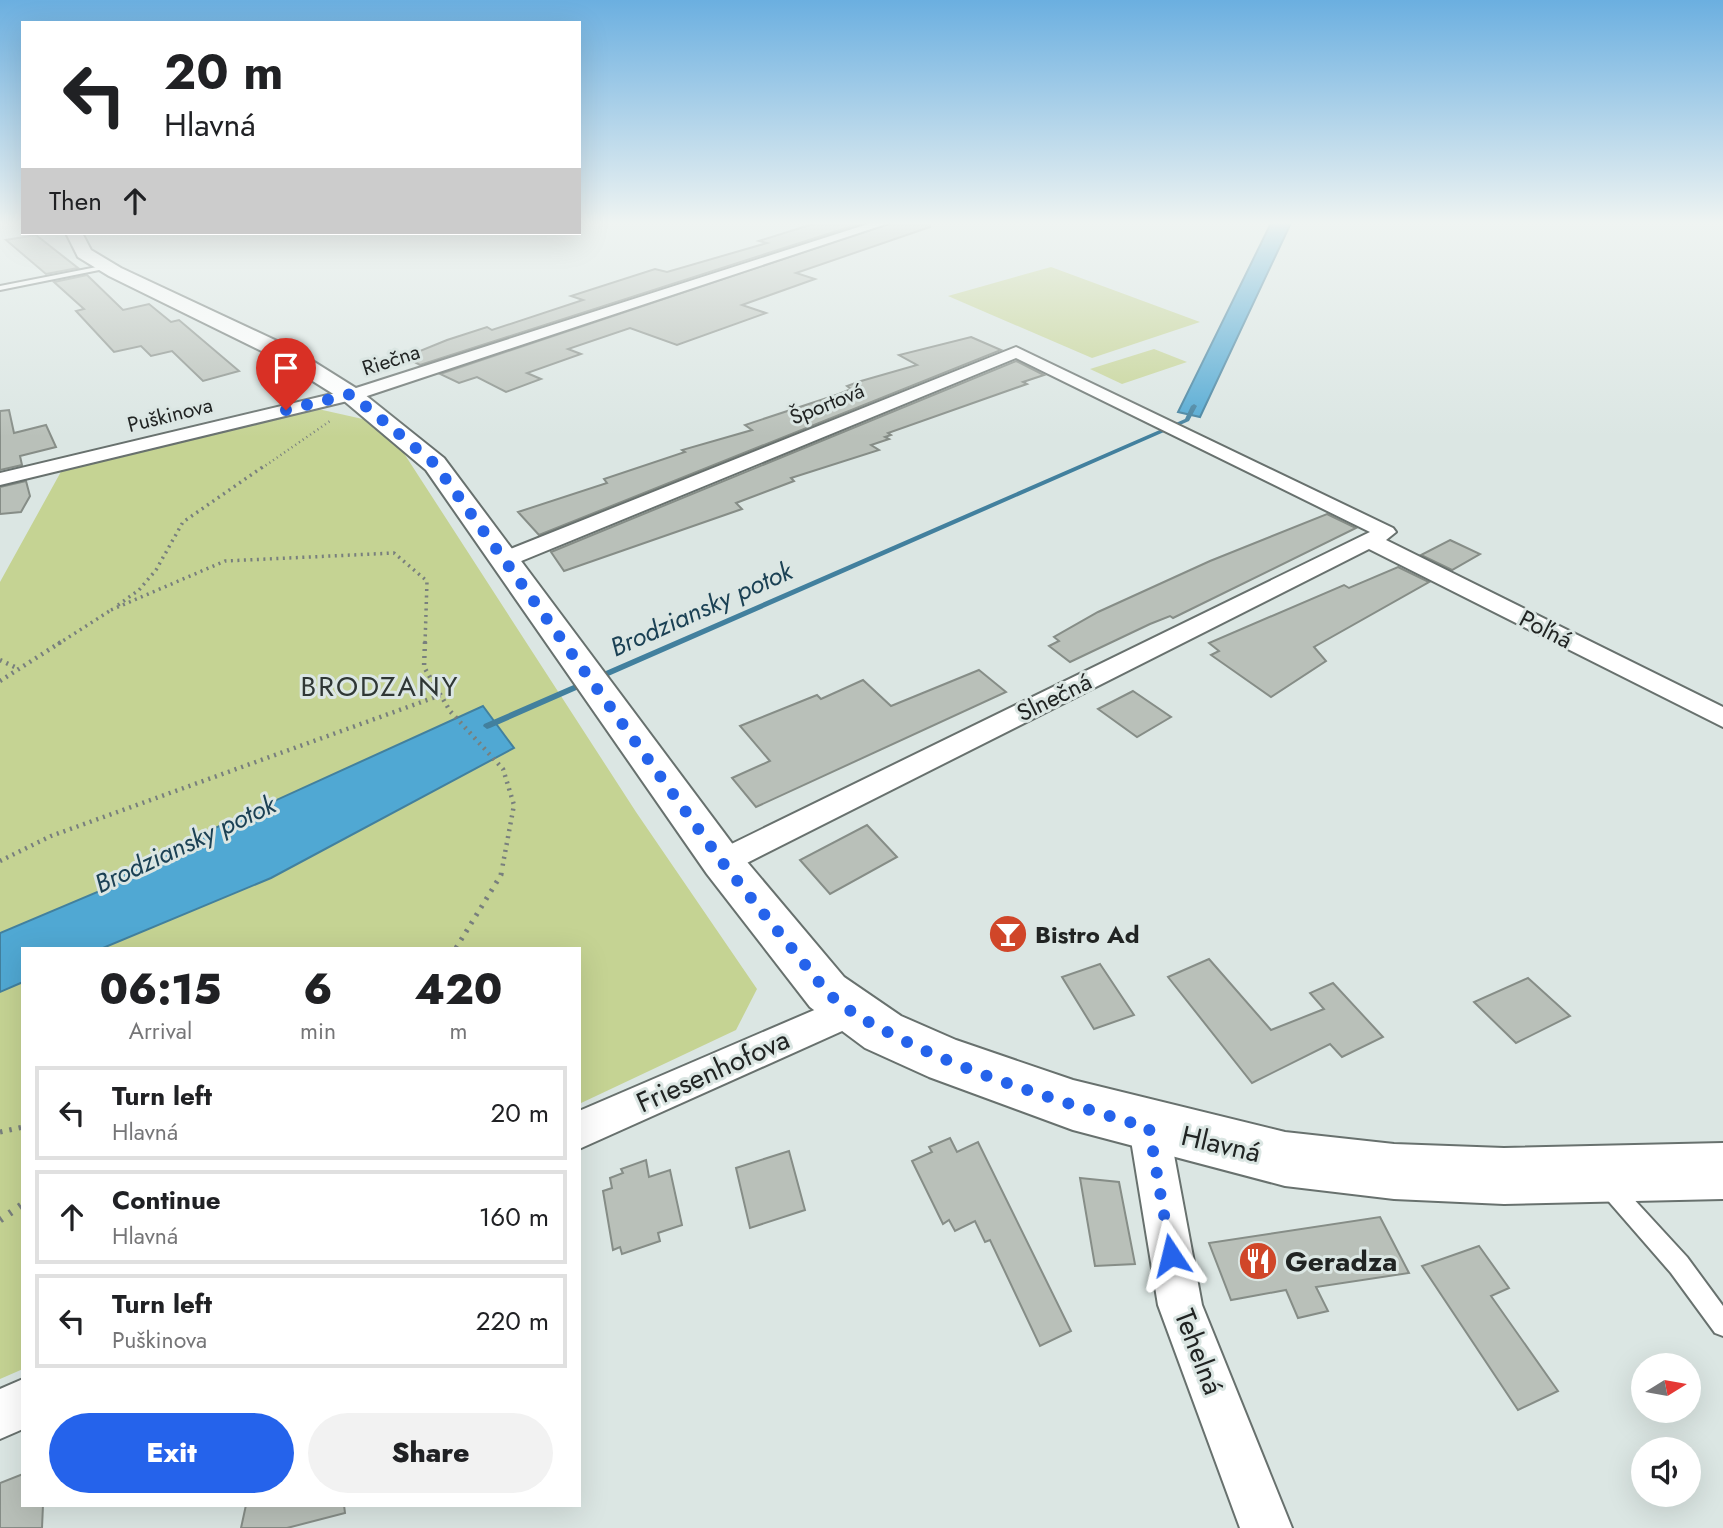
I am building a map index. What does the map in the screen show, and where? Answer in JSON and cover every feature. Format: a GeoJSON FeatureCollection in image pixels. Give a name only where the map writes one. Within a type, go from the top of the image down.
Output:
{"type":"FeatureCollection","features":[{"type":"Feature","properties":{"kind":"main road","name":"Hlavná"},"geometry":{"type":"LineString","coordinates":[[163,294],[284,353],[355,398],[435,464],[722,862],[827,992],[847,1012],[936,1057],[1035,1094],[1149,1128],[1284,1159],[1443,1174],[1601,1178],[1723,1171]]}},
{"type":"Feature","properties":{"kind":"street","name":"Riečna"},"geometry":{"type":"LineString","coordinates":[[355,398],[668,294]]}},
{"type":"Feature","properties":{"kind":"street","name":"Športová"},"geometry":{"type":"LineString","coordinates":[[506,559],[1016,352],[1180,432]]}},
{"type":"Feature","properties":{"kind":"street","name":"Puškinova"},"geometry":{"type":"LineString","coordinates":[[0,479],[355,398]]}},
{"type":"Feature","properties":{"kind":"street","name":"Poľná"},"geometry":{"type":"LineString","coordinates":[[1180,432],[1723,718]]}},
{"type":"Feature","properties":{"kind":"street","name":"Slnečná"},"geometry":{"type":"LineString","coordinates":[[722,862],[1378,536]]}},
{"type":"Feature","properties":{"kind":"street","name":"Friesenhofova"},"geometry":{"type":"LineString","coordinates":[[581,1129],[847,1012]]}},
{"type":"Feature","properties":{"kind":"street","name":"Tehelná"},"geometry":{"type":"LineString","coordinates":[[1149,1128],[1180,1306],[1266,1528]]}},
{"type":"Feature","properties":{"kind":"street"},"geometry":{"type":"LineString","coordinates":[[0,1415],[21,1404]]}},
{"type":"Feature","properties":{"kind":"lane"},"geometry":{"type":"LineString","coordinates":[[1601,1178],[1679,1265],[1723,1325]]}},
{"type":"Feature","properties":{"kind":"path"},"geometry":{"type":"LineString","coordinates":[[0,681],[139,590],[156,570],[183,522],[355,398]]}},
{"type":"Feature","properties":{"kind":"path"},"geometry":{"type":"LineString","coordinates":[[111,610],[225,561],[301,555],[394,553],[426,581],[424,667],[450,711],[503,769],[514,805],[501,875],[457,947]]}},
{"type":"Feature","properties":{"kind":"path"},"geometry":{"type":"LineString","coordinates":[[0,660],[19,669]]}},
{"type":"Feature","properties":{"kind":"path"},"geometry":{"type":"LineString","coordinates":[[0,861],[51,836],[441,695]]}},
{"type":"Feature","properties":{"kind":"path"},"geometry":{"type":"LineString","coordinates":[[0,1132],[21,1128]]}},
{"type":"Feature","properties":{"kind":"path"},"geometry":{"type":"LineString","coordinates":[[0,1220],[21,1205]]}},
{"type":"Feature","properties":{"kind":"green space"},"geometry":{"type":"Polygon","coordinates":[[[1125,294],[1200,322],[1092,358],[948,296],[1125,294]]]}},
{"type":"Feature","properties":{"kind":"green space"},"geometry":{"type":"Polygon","coordinates":[[[1154,349],[1187,362],[1122,384],[1090,369],[1154,349]]]}},
{"type":"Feature","properties":{"kind":"green space"},"geometry":{"type":"Polygon","coordinates":[[[318,409],[385,424],[636,812],[757,989],[736,1030],[581,1103],[581,947],[21,947],[21,1370],[0,1379],[0,582],[63,468],[318,409]]]}},
{"type":"Feature","properties":{"kind":"water"},"geometry":{"type":"Polygon","coordinates":[[[1236,294],[1258,294],[1200,417],[1178,412],[1236,294]]]}},
{"type":"Feature","properties":{"kind":"water"},"geometry":{"type":"Polygon","coordinates":[[[483,706],[514,748],[271,878],[105,947],[21,947],[21,983],[0,992],[0,933],[107,888],[136,864],[483,706]]]}},
{"type":"Feature","properties":{"kind":"building"},"geometry":{"type":"Polygon","coordinates":[[[68,294],[107,294],[123,310],[149,304],[171,322],[179,320],[239,371],[203,381],[172,351],[151,356],[141,346],[114,352],[76,311],[84,309],[68,294]]]}},
{"type":"Feature","properties":{"kind":"building"},"geometry":{"type":"Polygon","coordinates":[[[640,294],[420,365],[405,357],[487,327],[492,330],[583,300],[571,296],[640,294]]]}},
{"type":"Feature","properties":{"kind":"building"},"geometry":{"type":"Polygon","coordinates":[[[678,294],[772,294],[742,305],[766,313],[677,345],[630,328],[568,349],[581,354],[527,373],[541,379],[506,392],[477,377],[459,383],[440,374],[678,294]]]}},
{"type":"Feature","properties":{"kind":"building"},"geometry":{"type":"Polygon","coordinates":[[[971,337],[1001,350],[539,535],[518,512],[607,483],[604,479],[685,452],[682,450],[752,430],[745,425],[851,389],[847,386],[917,365],[899,355],[971,337]]]}},
{"type":"Feature","properties":{"kind":"building"},"geometry":{"type":"Polygon","coordinates":[[[1016,361],[1044,375],[1023,382],[1027,384],[888,433],[891,435],[885,437],[889,439],[871,445],[879,450],[791,478],[794,481],[736,503],[742,509],[564,571],[551,552],[1016,361]]]}},
{"type":"Feature","properties":{"kind":"building"},"geometry":{"type":"Polygon","coordinates":[[[9,410],[14,433],[46,425],[56,447],[20,456],[22,465],[0,470],[0,411],[9,410]]]}},
{"type":"Feature","properties":{"kind":"building"},"geometry":{"type":"Polygon","coordinates":[[[26,481],[30,496],[21,512],[0,514],[0,487],[26,481]]]}},
{"type":"Feature","properties":{"kind":"building"},"geometry":{"type":"Polygon","coordinates":[[[1327,514],[1356,528],[1173,618],[1170,616],[1150,624],[1070,662],[1049,646],[1059,641],[1054,637],[1098,612],[1210,561],[1327,514]]]}},
{"type":"Feature","properties":{"kind":"building"},"geometry":{"type":"Polygon","coordinates":[[[1450,540],[1480,554],[1452,570],[1421,555],[1450,540]]]}},
{"type":"Feature","properties":{"kind":"building"},"geometry":{"type":"Polygon","coordinates":[[[1398,567],[1429,582],[1314,647],[1326,661],[1271,697],[1211,655],[1219,651],[1209,643],[1344,585],[1349,588],[1398,567]]]}},
{"type":"Feature","properties":{"kind":"building"},"geometry":{"type":"Polygon","coordinates":[[[979,670],[1006,692],[756,807],[732,778],[770,761],[740,726],[817,695],[821,699],[863,680],[891,706],[979,670]]]}},
{"type":"Feature","properties":{"kind":"building"},"geometry":{"type":"Polygon","coordinates":[[[1133,691],[1171,717],[1137,737],[1098,709],[1133,691]]]}},
{"type":"Feature","properties":{"kind":"building"},"geometry":{"type":"Polygon","coordinates":[[[867,825],[897,857],[830,894],[800,860],[867,825]]]}},
{"type":"Feature","properties":{"kind":"building"},"geometry":{"type":"Polygon","coordinates":[[[1209,959],[1271,1030],[1324,1009],[1310,993],[1333,983],[1383,1037],[1342,1057],[1330,1044],[1252,1083],[1168,977],[1209,959]]]}},
{"type":"Feature","properties":{"kind":"building"},"geometry":{"type":"Polygon","coordinates":[[[1100,964],[1134,1015],[1094,1029],[1062,977],[1100,964]]]}},
{"type":"Feature","properties":{"kind":"building"},"geometry":{"type":"Polygon","coordinates":[[[1528,978],[1570,1016],[1516,1043],[1474,1002],[1528,978]]]}},
{"type":"Feature","properties":{"kind":"building"},"geometry":{"type":"Polygon","coordinates":[[[950,1138],[957,1152],[978,1142],[1071,1331],[1040,1346],[990,1240],[985,1242],[975,1221],[955,1231],[949,1220],[943,1224],[912,1161],[932,1152],[929,1147],[950,1138]]]}},
{"type":"Feature","properties":{"kind":"building"},"geometry":{"type":"Polygon","coordinates":[[[789,1151],[805,1210],[750,1228],[736,1168],[789,1151]]]}},
{"type":"Feature","properties":{"kind":"building"},"geometry":{"type":"Polygon","coordinates":[[[646,1160],[649,1177],[670,1170],[682,1225],[658,1233],[660,1241],[622,1254],[620,1247],[613,1250],[603,1191],[612,1188],[610,1178],[623,1173],[621,1169],[646,1160]]]}},
{"type":"Feature","properties":{"kind":"building"},"geometry":{"type":"Polygon","coordinates":[[[1080,1178],[1119,1182],[1135,1264],[1095,1266],[1080,1178]]]}},
{"type":"Feature","properties":{"kind":"building"},"geometry":{"type":"Polygon","coordinates":[[[1380,1217],[1409,1273],[1316,1287],[1328,1311],[1298,1318],[1286,1290],[1231,1300],[1209,1243],[1380,1217]]]}},
{"type":"Feature","properties":{"kind":"building"},"geometry":{"type":"Polygon","coordinates":[[[1479,1246],[1509,1288],[1491,1296],[1558,1391],[1518,1410],[1422,1266],[1479,1246]]]}},
{"type":"Feature","properties":{"kind":"building"},"geometry":{"type":"Polygon","coordinates":[[[21,1475],[21,1507],[43,1507],[42,1528],[0,1528],[0,1483],[21,1475]]]}},
{"type":"Feature","properties":{"kind":"building"},"geometry":{"type":"Polygon","coordinates":[[[246,1507],[344,1507],[345,1513],[287,1528],[241,1528],[246,1507]]]}},
{"type":"Feature","properties":{"kind":"waterway","name":"Brodziansky potok"},"geometry":{"type":"LineString","coordinates":[[487,726],[1187,420],[1194,406]]}},
{"type":"Feature","properties":{"kind":"place","name":"Bistro Ad"},"geometry":{"type":"Point","coordinates":[1008,934]}},
{"type":"Feature","properties":{"kind":"place","name":"Geradza"},"geometry":{"type":"Point","coordinates":[1258,1261]}},
{"type":"Feature","properties":{"kind":"district","name":"BRODZANY"},"geometry":{"type":"Point","coordinates":[380,686]}},
{"type":"Feature","properties":{"kind":"route"},"geometry":{"type":"LineString","coordinates":[[286,410],[351,394],[435,464],[722,862],[827,992],[847,1012],[936,1057],[1035,1094],[1149,1128],[1171,1255]]}}]}
